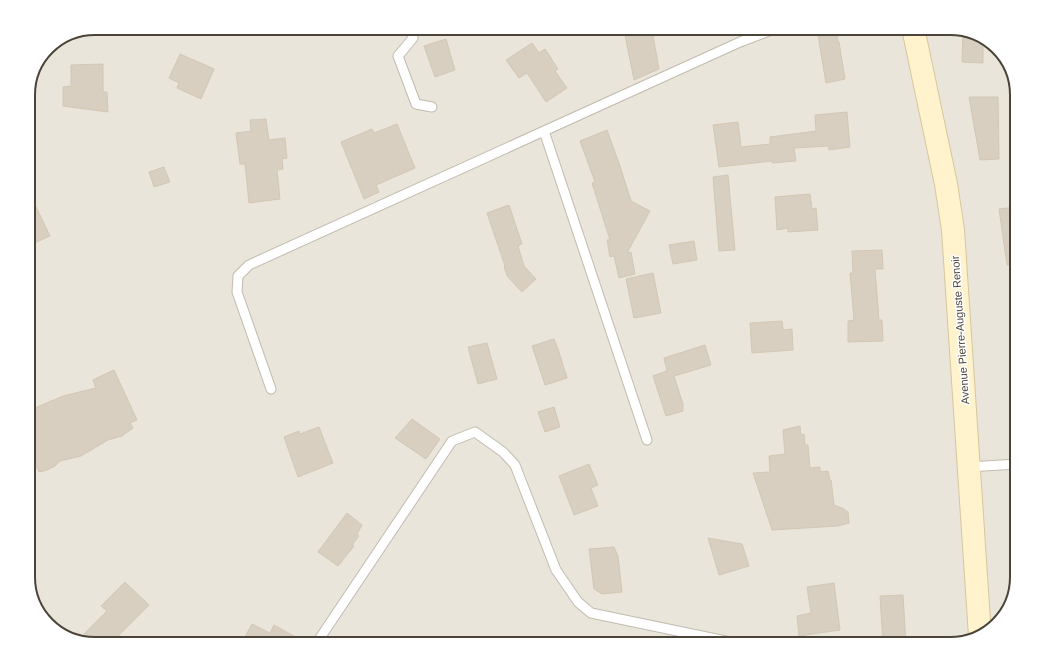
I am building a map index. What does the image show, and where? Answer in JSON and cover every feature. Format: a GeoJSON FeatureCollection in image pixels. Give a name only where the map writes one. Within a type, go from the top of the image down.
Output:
{"type":"FeatureCollection","features":[{"type":"Feature","properties":{"kind":"main road","name":"Avenue Pierre-Auguste Renoir"},"geometry":{"type":"LineString","coordinates":[[914,35],[946,184],[953,230],[980,629]]}},
{"type":"Feature","properties":{"kind":"lane"},"geometry":{"type":"LineString","coordinates":[[412,35],[413,38],[398,56],[416,104],[432,108]]}},
{"type":"Feature","properties":{"kind":"lane"},"geometry":{"type":"LineString","coordinates":[[271,389],[237,292],[238,276],[249,265],[758,35]]}},
{"type":"Feature","properties":{"kind":"lane"},"geometry":{"type":"LineString","coordinates":[[544,132],[647,440]]}},
{"type":"Feature","properties":{"kind":"lane"},"geometry":{"type":"LineString","coordinates":[[321,637],[452,441],[475,432],[503,452],[515,465],[556,570],[578,602],[591,612],[707,637]]}},
{"type":"Feature","properties":{"kind":"lane"},"geometry":{"type":"LineString","coordinates":[[969,467],[1010,464]]}},
{"type":"Feature","properties":{"kind":"shaded area"},"geometry":{"type":"Polygon","coordinates":[[[950,35],[965,37],[983,45],[1002,65],[1008,80],[1010,95],[1010,577],[1008,592],[1000,610],[986,625],[980,629],[965,635],[950,637],[95,637],[80,635],[62,627],[47,613],[43,607],[37,592],[35,581],[35,91],[36,83],[45,62],[62,45],[83,36],[950,35]]]}},
{"type":"Feature","properties":{"kind":"building"},"geometry":{"type":"Polygon","coordinates":[[[625,35],[653,35],[659,69],[634,80],[625,35]]]}},
{"type":"Feature","properties":{"kind":"building"},"geometry":{"type":"Polygon","coordinates":[[[818,35],[837,35],[845,79],[826,83],[818,35]]]}},
{"type":"Feature","properties":{"kind":"building"},"geometry":{"type":"Polygon","coordinates":[[[963,37],[983,45],[983,63],[962,62],[963,37]]]}},
{"type":"Feature","properties":{"kind":"building"},"geometry":{"type":"Polygon","coordinates":[[[446,39],[455,70],[435,77],[424,46],[446,39]]]}},
{"type":"Feature","properties":{"kind":"building"},"geometry":{"type":"Polygon","coordinates":[[[532,43],[539,53],[545,49],[558,69],[555,71],[567,88],[546,102],[527,73],[519,78],[506,60],[532,43]]]}},
{"type":"Feature","properties":{"kind":"building"},"geometry":{"type":"Polygon","coordinates":[[[180,54],[214,69],[201,99],[177,88],[179,83],[169,78],[180,54]]]}},
{"type":"Feature","properties":{"kind":"building"},"geometry":{"type":"Polygon","coordinates":[[[103,64],[103,92],[107,92],[108,112],[63,106],[63,87],[71,86],[71,65],[103,64]]]}},
{"type":"Feature","properties":{"kind":"building"},"geometry":{"type":"Polygon","coordinates":[[[969,97],[998,97],[999,159],[980,160],[969,97]]]}},
{"type":"Feature","properties":{"kind":"building"},"geometry":{"type":"Polygon","coordinates":[[[847,112],[850,147],[829,150],[828,146],[794,148],[796,161],[772,163],[772,161],[719,167],[713,125],[738,122],[741,147],[770,144],[770,137],[816,131],[815,115],[847,112]]]}},
{"type":"Feature","properties":{"kind":"building"},"geometry":{"type":"Polygon","coordinates":[[[266,119],[269,140],[285,138],[287,158],[282,159],[283,169],[277,170],[280,199],[249,203],[245,164],[240,164],[236,133],[251,131],[250,120],[266,119]]]}},
{"type":"Feature","properties":{"kind":"building"},"geometry":{"type":"Polygon","coordinates":[[[397,124],[415,168],[376,185],[379,192],[364,199],[341,142],[372,129],[374,133],[397,124]]]}},
{"type":"Feature","properties":{"kind":"building"},"geometry":{"type":"Polygon","coordinates":[[[607,130],[631,201],[650,211],[627,253],[631,252],[635,274],[619,278],[614,256],[610,257],[607,240],[610,240],[592,183],[595,182],[580,141],[607,130]]]}},
{"type":"Feature","properties":{"kind":"building"},"geometry":{"type":"Polygon","coordinates":[[[164,167],[170,182],[154,187],[149,172],[164,167]]]}},
{"type":"Feature","properties":{"kind":"building"},"geometry":{"type":"Polygon","coordinates":[[[728,175],[735,250],[719,251],[713,177],[728,175]]]}},
{"type":"Feature","properties":{"kind":"building"},"geometry":{"type":"Polygon","coordinates":[[[810,194],[812,209],[816,208],[818,230],[788,232],[788,228],[777,230],[775,197],[810,194]]]}},
{"type":"Feature","properties":{"kind":"building"},"geometry":{"type":"Polygon","coordinates":[[[35,205],[50,236],[35,243],[35,205]]]}},
{"type":"Feature","properties":{"kind":"building"},"geometry":{"type":"Polygon","coordinates":[[[509,205],[522,244],[518,246],[524,266],[536,279],[522,292],[507,276],[487,213],[509,205]]]}},
{"type":"Feature","properties":{"kind":"building"},"geometry":{"type":"Polygon","coordinates":[[[1010,208],[1010,265],[1007,265],[999,209],[1010,208]]]}},
{"type":"Feature","properties":{"kind":"building"},"geometry":{"type":"Polygon","coordinates":[[[694,241],[697,260],[673,264],[669,245],[694,241]]]}},
{"type":"Feature","properties":{"kind":"building"},"geometry":{"type":"Polygon","coordinates":[[[882,250],[883,269],[875,269],[879,320],[882,320],[883,341],[848,342],[848,321],[854,320],[850,273],[853,273],[852,251],[882,250]]]}},
{"type":"Feature","properties":{"kind":"building"},"geometry":{"type":"Polygon","coordinates":[[[653,273],[661,313],[634,318],[626,279],[653,273]]]}},
{"type":"Feature","properties":{"kind":"building"},"geometry":{"type":"Polygon","coordinates":[[[782,321],[783,330],[792,329],[793,350],[752,353],[750,323],[782,321]]]}},
{"type":"Feature","properties":{"kind":"building"},"geometry":{"type":"Polygon","coordinates":[[[554,339],[567,378],[545,385],[532,346],[554,339]]]}},
{"type":"Feature","properties":{"kind":"building"},"geometry":{"type":"Polygon","coordinates":[[[487,343],[497,379],[478,384],[468,347],[487,343]]]}},
{"type":"Feature","properties":{"kind":"building"},"geometry":{"type":"Polygon","coordinates":[[[705,345],[711,365],[674,376],[683,404],[683,411],[666,416],[653,376],[667,371],[664,358],[705,345]]]}},
{"type":"Feature","properties":{"kind":"building"},"geometry":{"type":"Polygon","coordinates":[[[114,370],[137,420],[130,423],[133,428],[122,436],[108,440],[81,456],[60,461],[55,466],[39,472],[37,467],[35,468],[35,408],[63,396],[96,388],[93,380],[114,370]]]}},
{"type":"Feature","properties":{"kind":"building"},"geometry":{"type":"Polygon","coordinates":[[[554,407],[560,427],[545,432],[538,412],[554,407]]]}},
{"type":"Feature","properties":{"kind":"building"},"geometry":{"type":"Polygon","coordinates":[[[412,419],[440,439],[426,459],[395,438],[412,419]]]}},
{"type":"Feature","properties":{"kind":"building"},"geometry":{"type":"Polygon","coordinates":[[[800,426],[801,435],[804,434],[805,445],[808,445],[810,468],[820,467],[820,472],[828,471],[831,480],[834,505],[848,512],[849,523],[838,526],[772,530],[753,473],[770,472],[769,456],[785,454],[783,430],[800,426]]]}},
{"type":"Feature","properties":{"kind":"building"},"geometry":{"type":"Polygon","coordinates":[[[319,427],[333,463],[298,477],[284,437],[299,431],[300,434],[319,427]]]}},
{"type":"Feature","properties":{"kind":"building"},"geometry":{"type":"Polygon","coordinates":[[[589,464],[598,485],[591,488],[598,506],[574,515],[559,476],[589,464]]]}},
{"type":"Feature","properties":{"kind":"building"},"geometry":{"type":"Polygon","coordinates":[[[347,513],[362,525],[357,534],[359,536],[352,545],[354,546],[338,566],[318,552],[347,513]]]}},
{"type":"Feature","properties":{"kind":"building"},"geometry":{"type":"Polygon","coordinates":[[[708,538],[742,544],[749,566],[719,575],[708,538]]]}},
{"type":"Feature","properties":{"kind":"building"},"geometry":{"type":"Polygon","coordinates":[[[614,547],[618,556],[622,592],[602,594],[594,589],[589,549],[614,547]]]}},
{"type":"Feature","properties":{"kind":"building"},"geometry":{"type":"Polygon","coordinates":[[[125,582],[149,605],[117,637],[83,635],[107,611],[101,606],[125,582]]]}},
{"type":"Feature","properties":{"kind":"building"},"geometry":{"type":"Polygon","coordinates":[[[834,583],[840,630],[799,636],[797,616],[811,613],[807,587],[834,583]]]}},
{"type":"Feature","properties":{"kind":"building"},"geometry":{"type":"Polygon","coordinates":[[[903,595],[906,637],[883,637],[880,596],[903,595]]]}},
{"type":"Feature","properties":{"kind":"building"},"geometry":{"type":"Polygon","coordinates":[[[252,624],[270,633],[274,625],[295,637],[245,637],[252,624]]]}}]}
